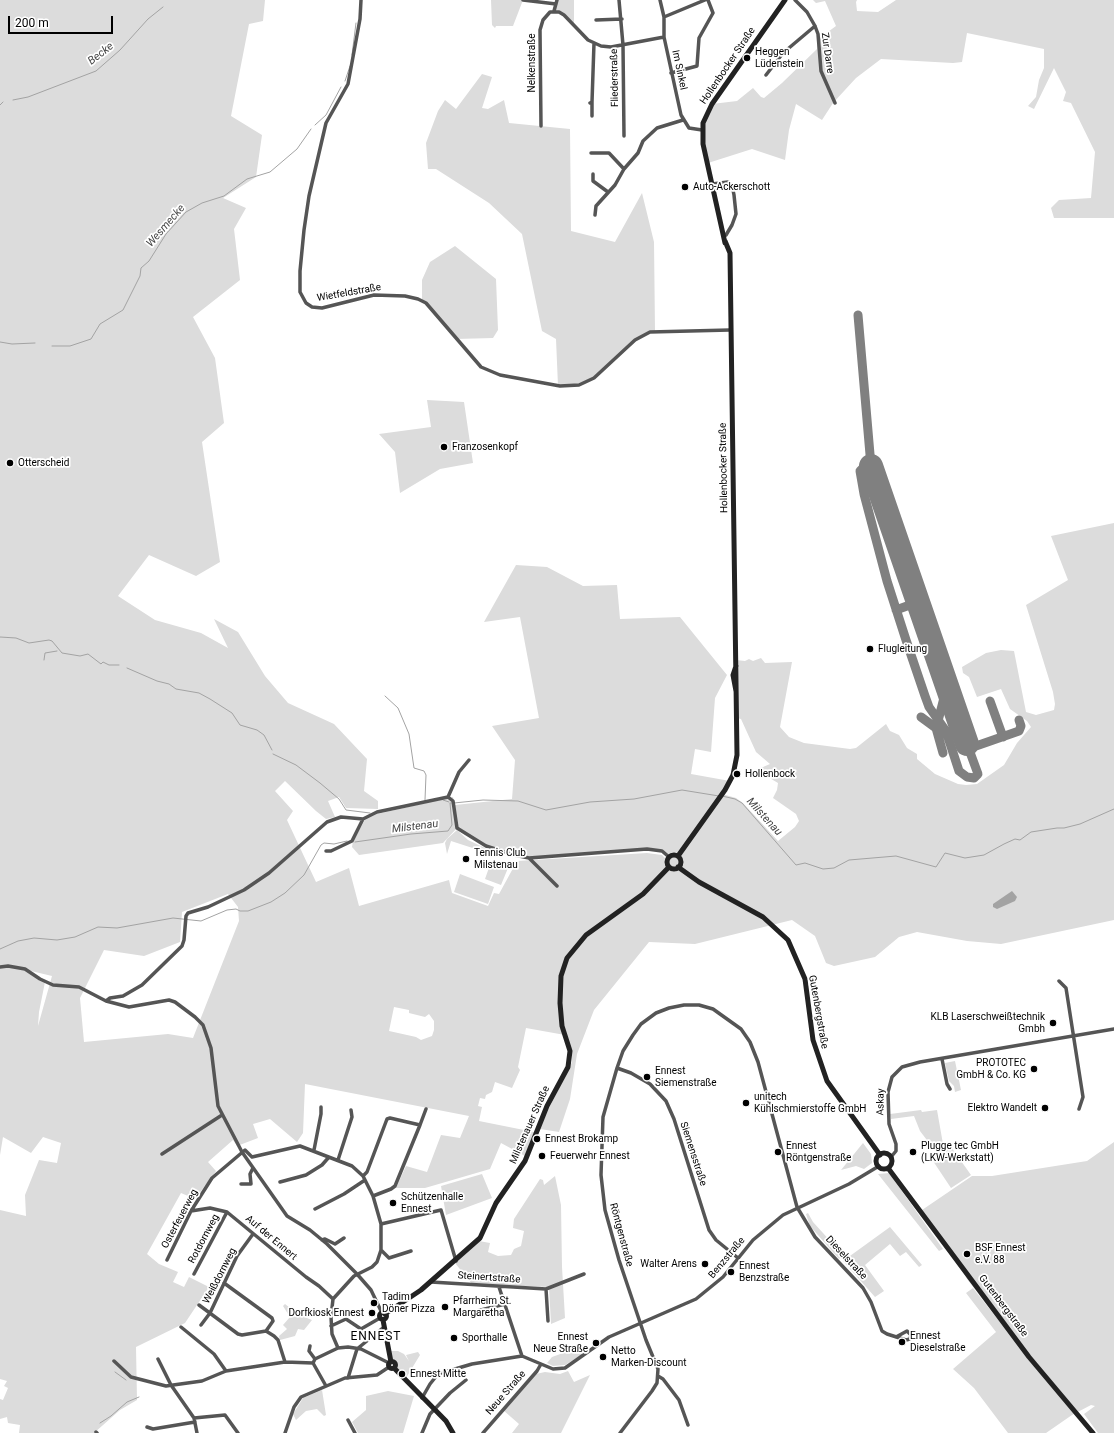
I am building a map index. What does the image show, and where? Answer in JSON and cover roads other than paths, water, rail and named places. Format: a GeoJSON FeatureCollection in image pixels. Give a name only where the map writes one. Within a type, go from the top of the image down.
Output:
{"type":"FeatureCollection","features":[{"type":"Feature","properties":{"kind":"main road","name":"Hollenbocker Straße"},"geometry":{"type":"LineString","coordinates":[[678,856],[721,796],[732,775],[737,755],[730,270],[702,130],[704,119],[712,104],[785,0]]}},
{"type":"Feature","properties":{"kind":"main road"},"geometry":{"type":"LineString","coordinates":[[673,855],[678,856],[681,862],[678,867],[674,869],[669,867],[667,863],[669,857],[673,855]]}},
{"type":"Feature","properties":{"kind":"main road","name":"Milstenauer Straße"},"geometry":{"type":"LineString","coordinates":[[382,1316],[431,1282],[480,1238],[496,1203],[521,1169],[547,1106],[568,1066],[570,1051],[562,1026],[560,1003],[561,976],[567,958],[586,934],[643,894],[669,867]]}},
{"type":"Feature","properties":{"kind":"main road","name":"Gutenbergstraße"},"geometry":{"type":"LineString","coordinates":[[678,867],[699,882],[763,917],[788,940],[805,979],[813,1040],[827,1081],[880,1155]]}},
{"type":"Feature","properties":{"kind":"main road"},"geometry":{"type":"LineString","coordinates":[[886,1154],[891,1157],[892,1164],[888,1168],[882,1168],[879,1166],[877,1160],[880,1155],[886,1154]]}},
{"type":"Feature","properties":{"kind":"main road","name":"Gutenbergstraße"},"geometry":{"type":"LineString","coordinates":[[888,1168],[1029,1357],[1092,1433]]}},
{"type":"Feature","properties":{"kind":"main road"},"geometry":{"type":"LineString","coordinates":[[382,1316],[390,1365],[446,1421],[453,1433]]}},
{"type":"Feature","properties":{"kind":"street","name":"Wietfeldstraße"},"geometry":{"type":"LineString","coordinates":[[361,0],[360,19],[348,84],[326,123],[310,196],[304,230],[300,271],[300,292],[306,303],[312,307],[322,308],[374,295],[405,296],[418,299],[426,303],[481,367],[500,375],[560,386],[579,385],[594,378],[635,340],[650,332],[730,330]]}},
{"type":"Feature","properties":{"kind":"street"},"geometry":{"type":"LineString","coordinates":[[523,0],[556,2],[554,11],[564,15],[594,44],[611,47],[664,37]]}},
{"type":"Feature","properties":{"kind":"street","name":"Fliederstraße"},"geometry":{"type":"LineString","coordinates":[[619,0],[622,19],[623,45],[624,136]]}},
{"type":"Feature","properties":{"kind":"street","name":"Im Sinkel"},"geometry":{"type":"LineString","coordinates":[[660,0],[664,17],[664,37],[671,73],[683,120]]}},
{"type":"Feature","properties":{"kind":"street"},"geometry":{"type":"LineString","coordinates":[[664,17],[707,0],[713,14],[699,38],[697,66],[671,73]]}},
{"type":"Feature","properties":{"kind":"street","name":"Zur Darre"},"geometry":{"type":"LineString","coordinates":[[795,0],[807,12],[815,26],[818,34],[821,71],[835,103]]}},
{"type":"Feature","properties":{"kind":"street","name":"Nelkenstraße"},"geometry":{"type":"LineString","coordinates":[[541,126],[540,30],[543,20],[554,11]]}},
{"type":"Feature","properties":{"kind":"street"},"geometry":{"type":"LineString","coordinates":[[596,20],[622,19]]}},
{"type":"Feature","properties":{"kind":"street","name":"Zur Darre"},"geometry":{"type":"LineString","coordinates":[[766,75],[783,53],[815,26]]}},
{"type":"Feature","properties":{"kind":"street"},"geometry":{"type":"LineString","coordinates":[[592,116],[591,103],[594,44]]}},
{"type":"Feature","properties":{"kind":"street"},"geometry":{"type":"LineString","coordinates":[[595,215],[596,206],[615,186],[624,169],[638,153],[644,141],[658,128],[683,120],[689,128],[702,130]]}},
{"type":"Feature","properties":{"kind":"street"},"geometry":{"type":"LineString","coordinates":[[591,152],[609,153],[624,169]]}},
{"type":"Feature","properties":{"kind":"street"},"geometry":{"type":"LineString","coordinates":[[593,174],[593,181],[608,192]]}},
{"type":"Feature","properties":{"kind":"street"},"geometry":{"type":"LineString","coordinates":[[712,184],[728,182],[732,185],[736,214],[732,225],[724,238]]}},
{"type":"Feature","properties":{"kind":"street"},"geometry":{"type":"LineString","coordinates":[[448,797],[459,772],[469,760]]}},
{"type":"Feature","properties":{"kind":"street"},"geometry":{"type":"LineString","coordinates":[[448,797],[452,801],[456,827],[463,834],[486,846],[529,858],[648,849],[662,851],[669,857]]}},
{"type":"Feature","properties":{"kind":"street"},"geometry":{"type":"LineString","coordinates":[[106,1001],[110,998],[123,996],[137,988],[168,962],[183,944],[185,922],[188,913],[208,908],[244,890],[269,873],[327,822],[341,817],[363,819],[379,811],[448,797]]}},
{"type":"Feature","properties":{"kind":"street"},"geometry":{"type":"LineString","coordinates":[[326,852],[332,851],[353,840],[363,819]]}},
{"type":"Feature","properties":{"kind":"street"},"geometry":{"type":"LineString","coordinates":[[529,858],[557,886]]}},
{"type":"Feature","properties":{"kind":"street"},"geometry":{"type":"LineString","coordinates":[[0,967],[8,966],[25,969],[40,979],[53,985],[79,986],[106,1001],[129,1007],[169,1000],[175,1002],[203,1025],[211,1048],[216,1098],[222,1115],[242,1152],[287,1216],[322,1240],[371,1290],[382,1316],[361,1329],[346,1319],[331,1326]]}},
{"type":"Feature","properties":{"kind":"street"},"geometry":{"type":"LineString","coordinates":[[1060,981],[1066,988],[1084,1097],[1079,1109]]}},
{"type":"Feature","properties":{"kind":"street","name":"Röntgenstraße"},"geometry":{"type":"LineString","coordinates":[[658,1376],[658,1369],[640,1324],[612,1238],[605,1210],[601,1175],[603,1117],[617,1068],[623,1052],[633,1035],[642,1024],[656,1013],[669,1008],[684,1005],[699,1005],[713,1009],[728,1018],[741,1029],[750,1042],[758,1062],[797,1207]]}},
{"type":"Feature","properties":{"kind":"street","name":"Askay"},"geometry":{"type":"LineString","coordinates":[[891,1157],[896,1151],[896,1144],[889,1124],[887,1109],[888,1092],[892,1077],[898,1070],[909,1065],[1114,1029]]}},
{"type":"Feature","properties":{"kind":"street"},"geometry":{"type":"LineString","coordinates":[[942,1059],[947,1084],[950,1088]]}},
{"type":"Feature","properties":{"kind":"street","name":"Siemensstraße"},"geometry":{"type":"LineString","coordinates":[[617,1068],[631,1073],[650,1084],[666,1101],[674,1119],[709,1230],[716,1240],[738,1258]]}},
{"type":"Feature","properties":{"kind":"street"},"geometry":{"type":"LineString","coordinates":[[314,1150],[322,1114],[321,1107]]}},
{"type":"Feature","properties":{"kind":"street"},"geometry":{"type":"LineString","coordinates":[[373,1196],[395,1186],[426,1109]]}},
{"type":"Feature","properties":{"kind":"street"},"geometry":{"type":"LineString","coordinates":[[338,1160],[350,1124],[351,1110]]}},
{"type":"Feature","properties":{"kind":"street"},"geometry":{"type":"LineString","coordinates":[[162,1154],[222,1115]]}},
{"type":"Feature","properties":{"kind":"street"},"geometry":{"type":"LineString","coordinates":[[315,1210],[344,1194],[364,1178],[386,1119],[390,1118],[420,1125]]}},
{"type":"Feature","properties":{"kind":"street"},"geometry":{"type":"LineString","coordinates":[[242,1152],[245,1150],[252,1157],[300,1146],[314,1150],[352,1166],[364,1178],[373,1196],[381,1224],[380,1250],[377,1262],[372,1267],[357,1274],[333,1299],[331,1326],[332,1334],[338,1348]]}},
{"type":"Feature","properties":{"kind":"street","name":"Osterfeuerweg"},"geometry":{"type":"LineString","coordinates":[[167,1260],[191,1211],[212,1178],[242,1152]]}},
{"type":"Feature","properties":{"kind":"street"},"geometry":{"type":"LineString","coordinates":[[280,1182],[306,1175],[322,1165],[329,1157]]}},
{"type":"Feature","properties":{"kind":"street","name":"Benzstraße"},"geometry":{"type":"LineString","coordinates":[[522,1356],[553,1369],[565,1368],[609,1337],[696,1299],[715,1285],[753,1240],[769,1226],[797,1207],[849,1184],[879,1166]]}},
{"type":"Feature","properties":{"kind":"street"},"geometry":{"type":"LineString","coordinates":[[241,1184],[251,1184],[250,1174],[253,1168]]}},
{"type":"Feature","properties":{"kind":"street","name":"Dieselstraße"},"geometry":{"type":"LineString","coordinates":[[797,1207],[815,1237],[863,1288],[871,1302],[882,1331],[896,1337]]}},
{"type":"Feature","properties":{"kind":"street","name":"Auf der Ennert"},"geometry":{"type":"LineString","coordinates":[[191,1211],[210,1208],[227,1212],[333,1299]]}},
{"type":"Feature","properties":{"kind":"street"},"geometry":{"type":"LineString","coordinates":[[381,1224],[441,1210],[456,1261]]}},
{"type":"Feature","properties":{"kind":"street","name":"Rotdornweg"},"geometry":{"type":"LineString","coordinates":[[194,1274],[227,1212]]}},
{"type":"Feature","properties":{"kind":"street","name":"Weißdornweg"},"geometry":{"type":"LineString","coordinates":[[201,1325],[210,1313],[237,1256],[253,1234]]}},
{"type":"Feature","properties":{"kind":"street"},"geometry":{"type":"LineString","coordinates":[[322,1240],[325,1239],[335,1244],[344,1238]]}},
{"type":"Feature","properties":{"kind":"street"},"geometry":{"type":"LineString","coordinates":[[380,1250],[389,1258],[411,1251]]}},
{"type":"Feature","properties":{"kind":"street","name":"Steinertstraße"},"geometry":{"type":"LineString","coordinates":[[431,1282],[546,1289],[584,1274]]}},
{"type":"Feature","properties":{"kind":"street"},"geometry":{"type":"LineString","coordinates":[[224,1284],[272,1318],[272,1321],[266,1331]]}},
{"type":"Feature","properties":{"kind":"street"},"geometry":{"type":"LineString","coordinates":[[422,1398],[434,1378],[446,1371],[472,1364],[522,1356],[499,1287]]}},
{"type":"Feature","properties":{"kind":"street"},"geometry":{"type":"LineString","coordinates":[[546,1289],[548,1321]]}},
{"type":"Feature","properties":{"kind":"street"},"geometry":{"type":"LineString","coordinates":[[465,1314],[505,1304]]}},
{"type":"Feature","properties":{"kind":"street"},"geometry":{"type":"LineString","coordinates":[[200,1305],[238,1334],[242,1335],[266,1331],[274,1336],[278,1340],[285,1362]]}},
{"type":"Feature","properties":{"kind":"street"},"geometry":{"type":"LineString","coordinates":[[181,1327],[214,1354],[226,1371]]}},
{"type":"Feature","properties":{"kind":"street"},"geometry":{"type":"LineString","coordinates":[[348,1378],[357,1349],[384,1327]]}},
{"type":"Feature","properties":{"kind":"street"},"geometry":{"type":"LineString","coordinates":[[310,1346],[309,1351],[315,1359]]}},
{"type":"Feature","properties":{"kind":"street"},"geometry":{"type":"LineString","coordinates":[[285,1433],[296,1402],[301,1397],[348,1378],[373,1377],[380,1374],[390,1365],[357,1349],[338,1348],[315,1359],[313,1363]]}},
{"type":"Feature","properties":{"kind":"street"},"geometry":{"type":"LineString","coordinates":[[158,1359],[171,1385],[195,1420],[197,1433]]}},
{"type":"Feature","properties":{"kind":"street"},"geometry":{"type":"LineString","coordinates":[[114,1361],[131,1377],[159,1385],[202,1381],[226,1371],[285,1362],[313,1363]]}},
{"type":"Feature","properties":{"kind":"street"},"geometry":{"type":"LineString","coordinates":[[313,1363],[326,1386]]}},
{"type":"Feature","properties":{"kind":"street","name":"Neue Straße"},"geometry":{"type":"LineString","coordinates":[[483,1433],[537,1371],[541,1364]]}},
{"type":"Feature","properties":{"kind":"street"},"geometry":{"type":"LineString","coordinates":[[620,1433],[652,1391],[658,1376],[663,1378],[678,1400],[688,1425]]}},
{"type":"Feature","properties":{"kind":"street"},"geometry":{"type":"LineString","coordinates":[[422,1433],[434,1410],[466,1380]]}},
{"type":"Feature","properties":{"kind":"street"},"geometry":{"type":"LineString","coordinates":[[147,1427],[153,1429],[225,1415],[238,1433]]}},
{"type":"Feature","properties":{"kind":"street"},"geometry":{"type":"LineString","coordinates":[[348,1420],[355,1433]]}},
{"type":"Feature","properties":{"kind":"waterway","name":"Becke"},"geometry":{"type":"LineString","coordinates":[[13,100],[28,97],[96,71],[120,50],[148,19],[163,7]]}},
{"type":"Feature","properties":{"kind":"waterway","name":"Wesmecke"},"geometry":{"type":"LineString","coordinates":[[352,55],[356,23]]}},
{"type":"Feature","properties":{"kind":"waterway","name":"Wesmecke"},"geometry":{"type":"LineString","coordinates":[[345,81],[350,66]]}},
{"type":"Feature","properties":{"kind":"waterway","name":"Wesmecke"},"geometry":{"type":"LineString","coordinates":[[315,125],[326,115],[341,87]]}},
{"type":"Feature","properties":{"kind":"waterway","name":"Becke"},"geometry":{"type":"LineString","coordinates":[[0,105],[3,102]]}},
{"type":"Feature","properties":{"kind":"waterway","name":"Wesmecke"},"geometry":{"type":"LineString","coordinates":[[52,346],[70,346],[91,339],[100,324],[123,310],[140,276],[141,268],[149,261],[166,234],[186,212],[202,203],[224,196],[247,179],[270,172],[297,149],[311,129]]}},
{"type":"Feature","properties":{"kind":"waterway","name":"Wesmecke"},"geometry":{"type":"LineString","coordinates":[[0,342],[12,344],[35,343]]}},
{"type":"Feature","properties":{"kind":"waterway"},"geometry":{"type":"LineString","coordinates":[[0,637],[16,638],[29,643],[49,640],[52,641],[62,653],[80,656],[88,654],[101,664],[103,662],[109,665],[119,665]]}},
{"type":"Feature","properties":{"kind":"waterway"},"geometry":{"type":"LineString","coordinates":[[44,660],[45,653],[57,651]]}},
{"type":"Feature","properties":{"kind":"waterway"},"geometry":{"type":"LineString","coordinates":[[127,668],[157,681],[169,684],[176,689],[199,693],[210,699],[232,713],[240,725],[257,730],[264,735],[272,750]]}},
{"type":"Feature","properties":{"kind":"waterway"},"geometry":{"type":"LineString","coordinates":[[385,696],[398,708],[409,734],[414,768],[424,771],[426,775],[425,800]]}},
{"type":"Feature","properties":{"kind":"waterway"},"geometry":{"type":"LineString","coordinates":[[273,754],[296,765],[320,783],[339,799],[346,810],[370,813]]}},
{"type":"Feature","properties":{"kind":"waterway","name":"Milstenau"},"geometry":{"type":"LineString","coordinates":[[454,803],[483,800],[518,801],[546,810],[590,802],[634,799],[682,790],[719,796]]}},
{"type":"Feature","properties":{"kind":"waterway","name":"Milstenau"},"geometry":{"type":"LineString","coordinates":[[722,796],[735,799],[742,803],[796,865],[805,863],[823,869],[834,868],[849,860],[896,856],[936,867],[945,853],[965,858],[984,855],[1015,839],[1020,840],[1031,832],[1064,828],[1080,824],[1114,809]]}},
{"type":"Feature","properties":{"kind":"waterway"},"geometry":{"type":"LineString","coordinates":[[443,800],[449,802]]}},
{"type":"Feature","properties":{"kind":"waterway","name":"Milstenau"},"geometry":{"type":"LineString","coordinates":[[355,842],[411,834],[448,831],[452,825],[451,803]]}},
{"type":"Feature","properties":{"kind":"waterway","name":"Milstenau"},"geometry":{"type":"LineString","coordinates":[[0,949],[18,941],[34,938],[57,940],[75,937],[98,927],[117,928],[173,918],[201,921],[227,910],[236,909],[240,911],[248,911],[271,902],[285,893],[304,875],[321,845],[324,843],[334,844],[347,841]]}},
{"type":"Feature","properties":{"kind":"waterway"},"geometry":{"type":"LineString","coordinates":[[115,1372],[126,1380]]}},
{"type":"Feature","properties":{"kind":"waterway"},"geometry":{"type":"LineString","coordinates":[[100,1423],[111,1416],[127,1402],[139,1397]]}},
{"type":"Feature","properties":{"kind":"place","name":"Heggen Lüdenstein"},"geometry":{"type":"Point","coordinates":[747,58]}},
{"type":"Feature","properties":{"kind":"place","name":"Auto-Ackerschott"},"geometry":{"type":"Point","coordinates":[685,187]}},
{"type":"Feature","properties":{"kind":"place","name":"Franzosenkopf"},"geometry":{"type":"Point","coordinates":[444,447]}},
{"type":"Feature","properties":{"kind":"place","name":"Otterscheid"},"geometry":{"type":"Point","coordinates":[10,463]}},
{"type":"Feature","properties":{"kind":"place","name":"Flugleitung"},"geometry":{"type":"Point","coordinates":[870,649]}},
{"type":"Feature","properties":{"kind":"place","name":"Hollenbock"},"geometry":{"type":"Point","coordinates":[737,774]}},
{"type":"Feature","properties":{"kind":"place","name":"Tennis Club Milstenau"},"geometry":{"type":"Point","coordinates":[466,859]}},
{"type":"Feature","properties":{"kind":"place","name":"KLB Laserschweißtechnik Gmbh"},"geometry":{"type":"Point","coordinates":[1053,1023]}},
{"type":"Feature","properties":{"kind":"place","name":"PROTOTEC GmbH & Co. KG"},"geometry":{"type":"Point","coordinates":[1034,1069]}},
{"type":"Feature","properties":{"kind":"place","name":"Ennest Siemenstraße"},"geometry":{"type":"Point","coordinates":[647,1077]}},
{"type":"Feature","properties":{"kind":"place","name":"unitech Kühlschmierstoffe GmbH"},"geometry":{"type":"Point","coordinates":[746,1103]}},
{"type":"Feature","properties":{"kind":"place","name":"Elektro Wandelt"},"geometry":{"type":"Point","coordinates":[1045,1108]}},
{"type":"Feature","properties":{"kind":"place","name":"Ennest Brokamp"},"geometry":{"type":"Point","coordinates":[537,1139]}},
{"type":"Feature","properties":{"kind":"place","name":"Ennest Röntgenstraße"},"geometry":{"type":"Point","coordinates":[778,1152]}},
{"type":"Feature","properties":{"kind":"place","name":"Plugge tec GmbH (LKW-Werkstatt)"},"geometry":{"type":"Point","coordinates":[913,1152]}},
{"type":"Feature","properties":{"kind":"place","name":"Feuerwehr Ennest"},"geometry":{"type":"Point","coordinates":[542,1156]}},
{"type":"Feature","properties":{"kind":"place","name":"Schützenhalle Ennest"},"geometry":{"type":"Point","coordinates":[393,1203]}},
{"type":"Feature","properties":{"kind":"place","name":"BSF Ennest e.V. 88"},"geometry":{"type":"Point","coordinates":[967,1254]}},
{"type":"Feature","properties":{"kind":"place","name":"Walter Arens"},"geometry":{"type":"Point","coordinates":[705,1264]}},
{"type":"Feature","properties":{"kind":"place","name":"Ennest Benzstraße"},"geometry":{"type":"Point","coordinates":[731,1272]}},
{"type":"Feature","properties":{"kind":"place","name":"Tadim Döner Pizza"},"geometry":{"type":"Point","coordinates":[374,1303]}},
{"type":"Feature","properties":{"kind":"place","name":"Pfarrheim St. Margaretha"},"geometry":{"type":"Point","coordinates":[445,1307]}},
{"type":"Feature","properties":{"kind":"place","name":"Dorfkiosk Ennest"},"geometry":{"type":"Point","coordinates":[372,1313]}},
{"type":"Feature","properties":{"kind":"place","name":"Sporthalle"},"geometry":{"type":"Point","coordinates":[454,1338]}},
{"type":"Feature","properties":{"kind":"place","name":"Ennest Dieselstraße"},"geometry":{"type":"Point","coordinates":[902,1342]}},
{"type":"Feature","properties":{"kind":"place","name":"Ennest Neue Straße"},"geometry":{"type":"Point","coordinates":[596,1343]}},
{"type":"Feature","properties":{"kind":"place","name":"Netto Marken-Discount"},"geometry":{"type":"Point","coordinates":[603,1357]}},
{"type":"Feature","properties":{"kind":"place","name":"Ennest Mitte"},"geometry":{"type":"Point","coordinates":[402,1374]}},
{"type":"Feature","properties":{"kind":"district","name":"ENNEST"},"geometry":{"type":"Point","coordinates":[376,1337]}}]}
